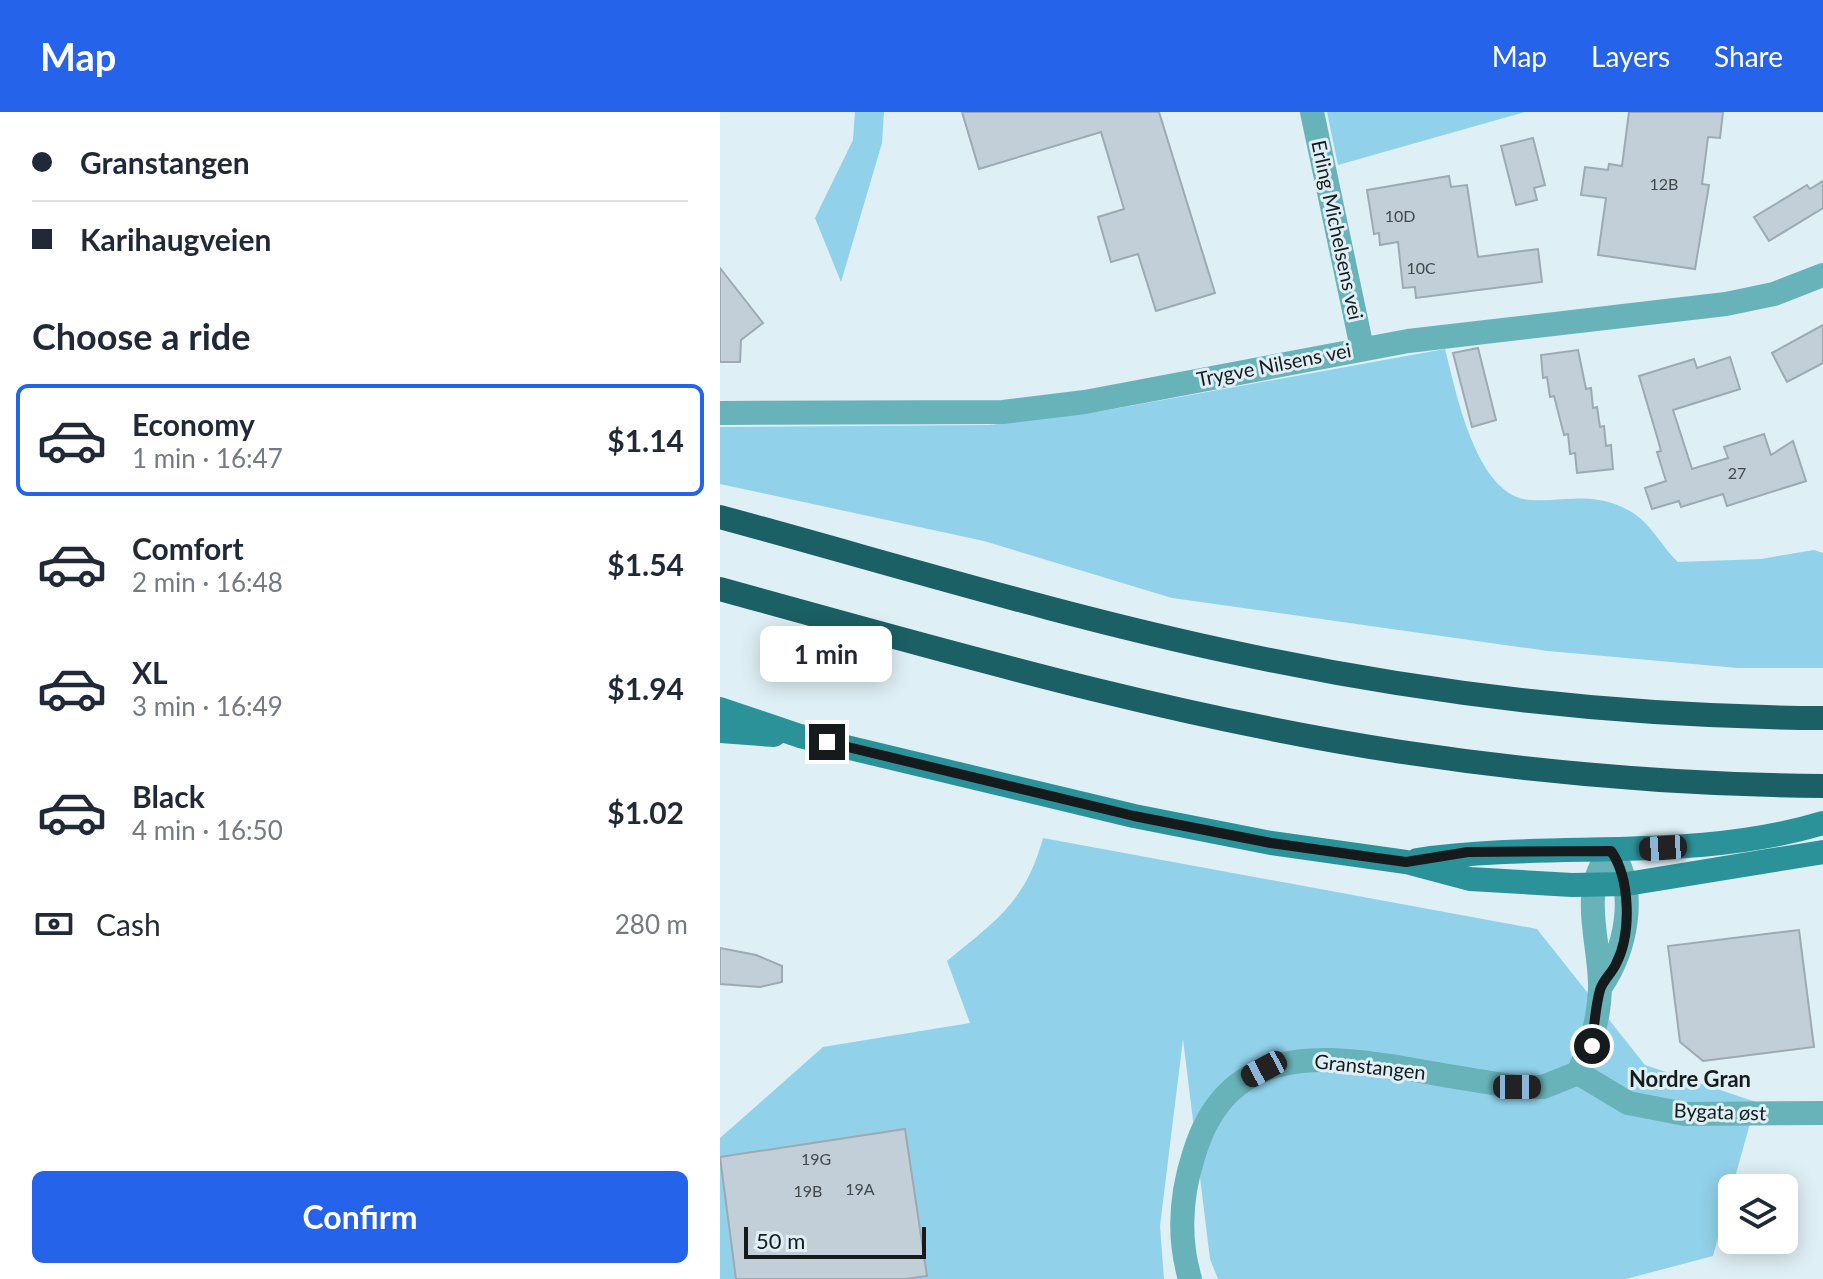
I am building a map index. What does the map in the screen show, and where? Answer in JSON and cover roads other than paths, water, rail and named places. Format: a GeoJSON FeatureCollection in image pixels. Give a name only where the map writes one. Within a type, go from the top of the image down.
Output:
{"type":"FeatureCollection","features":[{"type":"Feature","properties":{"kind":"highway"},"geometry":{"type":"LineString","coordinates":[[720,517],[1071,614],[1328,671],[1581,705],[1743,717],[1823,718]]}},
{"type":"Feature","properties":{"kind":"highway"},"geometry":{"type":"LineString","coordinates":[[720,589],[1055,680],[1306,735],[1402,752],[1576,773],[1823,786]]}},
{"type":"Feature","properties":{"kind":"main road"},"geometry":{"type":"LineString","coordinates":[[720,709],[800,736],[1134,816],[1271,843],[1406,862],[1470,879],[1592,886],[1627,884],[1823,852]]}},
{"type":"Feature","properties":{"kind":"main road"},"geometry":{"type":"LineString","coordinates":[[720,731],[800,736]]}},
{"type":"Feature","properties":{"kind":"main road"},"geometry":{"type":"LineString","coordinates":[[1406,862],[1468,852],[1611,851],[1777,837],[1823,823]]}},
{"type":"Feature","properties":{"kind":"street","name":"Erling Michelsens vei"},"geometry":{"type":"LineString","coordinates":[[1312,112],[1362,348]]}},
{"type":"Feature","properties":{"kind":"street","name":"Trygve Nilsens vei"},"geometry":{"type":"LineString","coordinates":[[720,413],[1003,412],[1085,402],[1362,348],[1726,304],[1774,294],[1823,275]]}},
{"type":"Feature","properties":{"kind":"street"},"geometry":{"type":"LineString","coordinates":[[1578,1073],[1592,1046],[1600,988],[1592,886],[1598,867],[1611,851],[1622,867],[1627,884],[1617,963],[1600,988]]}},
{"type":"Feature","properties":{"kind":"street","name":"Granstangen"},"geometry":{"type":"LineString","coordinates":[[1190,1279],[1182,1233],[1183,1208],[1186,1178],[1196,1147],[1207,1120],[1223,1096],[1264,1069],[1322,1058],[1517,1087],[1543,1087],[1578,1073]]}},
{"type":"Feature","properties":{"kind":"street","name":"Bygata øst"},"geometry":{"type":"LineString","coordinates":[[1578,1073],[1628,1103],[1685,1114],[1823,1113]]}},
{"type":"Feature","properties":{"kind":"district","name":"Nordre Gran"},"geometry":{"type":"Point","coordinates":[1690,1079]}}]}
